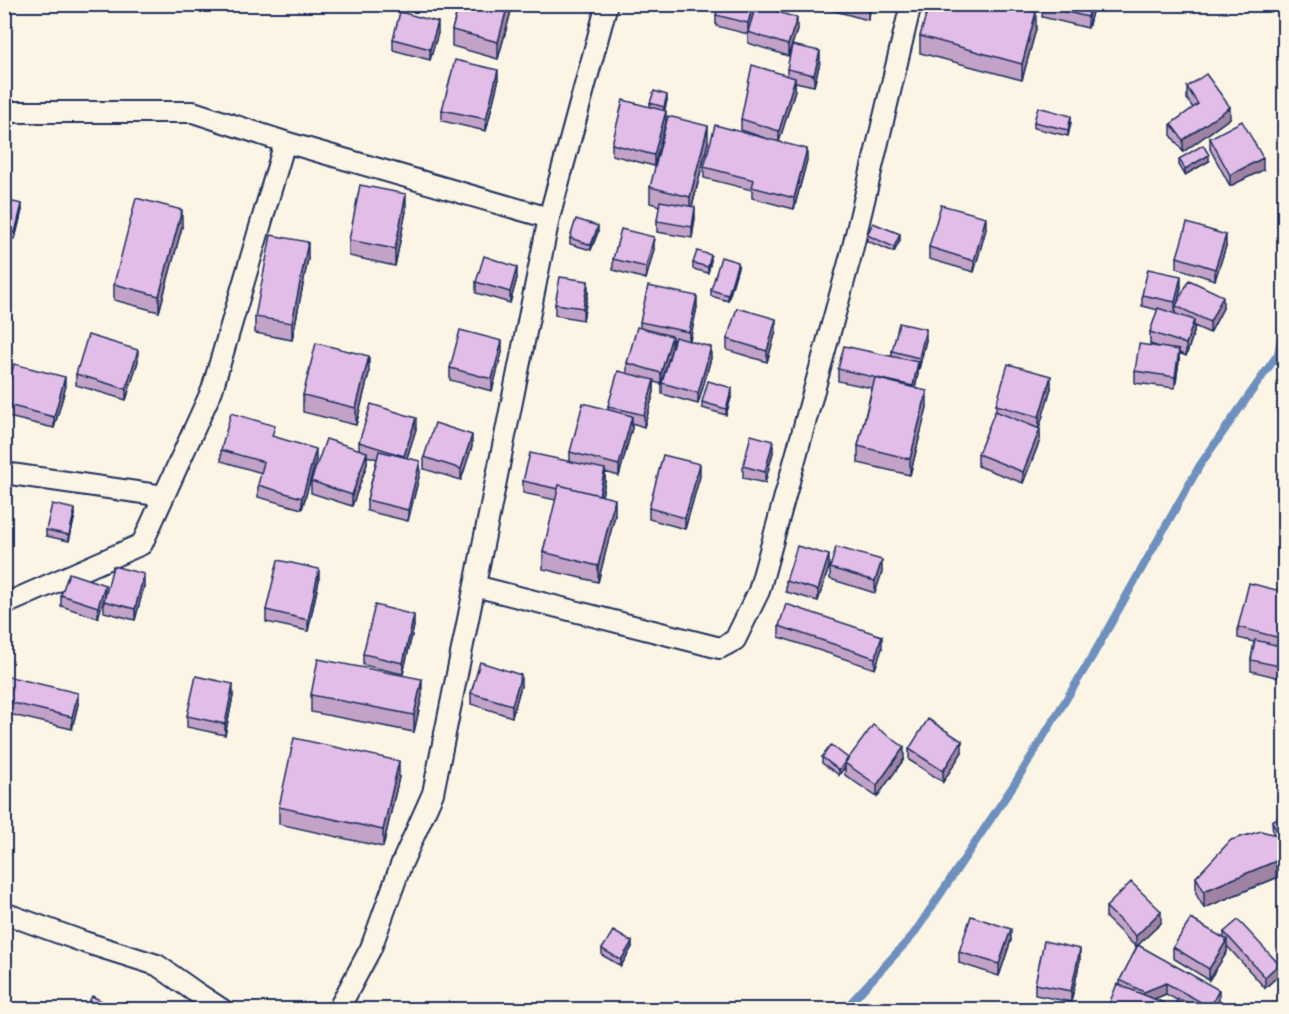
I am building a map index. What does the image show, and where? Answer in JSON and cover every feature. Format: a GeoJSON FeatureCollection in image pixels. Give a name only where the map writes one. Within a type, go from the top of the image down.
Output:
{"type":"FeatureCollection","features":[{"type":"Feature","properties":{"kind":"street"},"geometry":{"type":"LineString","coordinates":[[338,1010],[371,948],[401,865],[433,793],[549,218],[607,4]]}},
{"type":"Feature","properties":{"kind":"street"},"geometry":{"type":"LineString","coordinates":[[475,586],[720,648],[735,640],[763,580],[851,255],[910,4]]}},
{"type":"Feature","properties":{"kind":"street"},"geometry":{"type":"LineString","coordinates":[[4,112],[193,112],[285,142],[549,218]]}},
{"type":"Feature","properties":{"kind":"street"},"geometry":{"type":"LineString","coordinates":[[4,602],[12,601],[142,544],[212,390],[285,142]]}},
{"type":"Feature","properties":{"kind":"street"},"geometry":{"type":"LineString","coordinates":[[4,473],[164,496]]}},
{"type":"Feature","properties":{"kind":"street"},"geometry":{"type":"LineString","coordinates":[[4,913],[157,965],[223,1010]]}},
{"type":"Feature","properties":{"kind":"building"},"geometry":{"type":"Polygon","coordinates":[[[459,4],[508,4],[498,42],[452,30],[459,4]]]}},
{"type":"Feature","properties":{"kind":"building"},"geometry":{"type":"Polygon","coordinates":[[[719,4],[753,4],[748,23],[716,15],[719,4]]]}},
{"type":"Feature","properties":{"kind":"building"},"geometry":{"type":"Polygon","coordinates":[[[758,4],[774,4],[772,9],[758,4]]]}},
{"type":"Feature","properties":{"kind":"building"},"geometry":{"type":"Polygon","coordinates":[[[853,4],[869,4],[868,8],[853,4]]]}},
{"type":"Feature","properties":{"kind":"building"},"geometry":{"type":"Polygon","coordinates":[[[929,4],[1007,4],[1036,12],[1022,64],[920,36],[929,4]]]}},
{"type":"Feature","properties":{"kind":"building"},"geometry":{"type":"Polygon","coordinates":[[[1043,4],[1091,4],[1088,17],[1042,6],[1043,4]]]}},
{"type":"Feature","properties":{"kind":"building"},"geometry":{"type":"Polygon","coordinates":[[[756,5],[797,18],[788,45],[748,32],[756,5]]]}},
{"type":"Feature","properties":{"kind":"building"},"geometry":{"type":"Polygon","coordinates":[[[400,12],[438,22],[430,49],[393,39],[400,12]]]}},
{"type":"Feature","properties":{"kind":"building"},"geometry":{"type":"Polygon","coordinates":[[[792,45],[820,51],[814,75],[787,69],[792,45]]]}},
{"type":"Feature","properties":{"kind":"building"},"geometry":{"type":"Polygon","coordinates":[[[455,60],[498,70],[486,119],[442,110],[455,60]]]}},
{"type":"Feature","properties":{"kind":"building"},"geometry":{"type":"Polygon","coordinates":[[[752,65],[795,78],[779,131],[741,119],[752,65]]]}},
{"type":"Feature","properties":{"kind":"building"},"geometry":{"type":"Polygon","coordinates":[[[1206,74],[1230,107],[1183,140],[1171,124],[1198,104],[1187,87],[1206,74]]]}},
{"type":"Feature","properties":{"kind":"building"},"geometry":{"type":"Polygon","coordinates":[[[654,91],[667,95],[664,107],[650,103],[654,91]]]}},
{"type":"Feature","properties":{"kind":"building"},"geometry":{"type":"Polygon","coordinates":[[[623,100],[666,111],[654,155],[612,144],[623,100]]]}},
{"type":"Feature","properties":{"kind":"building"},"geometry":{"type":"Polygon","coordinates":[[[1038,107],[1071,116],[1068,130],[1034,122],[1038,107]]]}},
{"type":"Feature","properties":{"kind":"building"},"geometry":{"type":"Polygon","coordinates":[[[668,116],[708,126],[690,197],[650,187],[668,116]]]}},
{"type":"Feature","properties":{"kind":"building"},"geometry":{"type":"Polygon","coordinates":[[[1242,121],[1263,158],[1230,175],[1210,138],[1242,121]]]}},
{"type":"Feature","properties":{"kind":"building"},"geometry":{"type":"Polygon","coordinates":[[[715,125],[807,149],[794,198],[752,187],[754,180],[704,167],[715,125]]]}},
{"type":"Feature","properties":{"kind":"building"},"geometry":{"type":"Polygon","coordinates":[[[1203,145],[1209,155],[1185,169],[1179,159],[1203,145]]]}},
{"type":"Feature","properties":{"kind":"building"},"geometry":{"type":"Polygon","coordinates":[[[360,185],[406,194],[395,249],[349,240],[360,185]]]}},
{"type":"Feature","properties":{"kind":"building"},"geometry":{"type":"Polygon","coordinates":[[[136,198],[182,210],[159,296],[114,284],[136,198]]]}},
{"type":"Feature","properties":{"kind":"building"},"geometry":{"type":"Polygon","coordinates":[[[4,200],[22,204],[15,233],[4,231],[4,200]]]}},
{"type":"Feature","properties":{"kind":"building"},"geometry":{"type":"Polygon","coordinates":[[[660,201],[695,207],[692,227],[657,221],[660,201]]]}},
{"type":"Feature","properties":{"kind":"building"},"geometry":{"type":"Polygon","coordinates":[[[941,205],[986,217],[974,261],[929,247],[941,205]]]}},
{"type":"Feature","properties":{"kind":"building"},"geometry":{"type":"Polygon","coordinates":[[[576,219],[598,226],[591,245],[570,238],[576,219]]]}},
{"type":"Feature","properties":{"kind":"building"},"geometry":{"type":"Polygon","coordinates":[[[873,223],[900,234],[894,247],[867,235],[873,223]]]}},
{"type":"Feature","properties":{"kind":"building"},"geometry":{"type":"Polygon","coordinates":[[[1187,223],[1226,235],[1215,269],[1177,257],[1187,223]]]}},
{"type":"Feature","properties":{"kind":"building"},"geometry":{"type":"Polygon","coordinates":[[[621,229],[654,237],[646,267],[613,259],[621,229]]]}},
{"type":"Feature","properties":{"kind":"building"},"geometry":{"type":"Polygon","coordinates":[[[271,235],[308,242],[292,323],[255,317],[271,235]]]}},
{"type":"Feature","properties":{"kind":"building"},"geometry":{"type":"Polygon","coordinates":[[[697,251],[711,255],[708,267],[693,263],[697,251]]]}},
{"type":"Feature","properties":{"kind":"building"},"geometry":{"type":"Polygon","coordinates":[[[484,256],[517,267],[510,292],[476,282],[484,256]]]}},
{"type":"Feature","properties":{"kind":"building"},"geometry":{"type":"Polygon","coordinates":[[[721,257],[738,262],[728,295],[711,290],[721,257]]]}},
{"type":"Feature","properties":{"kind":"building"},"geometry":{"type":"Polygon","coordinates":[[[1148,269],[1181,276],[1175,302],[1142,295],[1148,269]]]}},
{"type":"Feature","properties":{"kind":"building"},"geometry":{"type":"Polygon","coordinates":[[[560,277],[588,281],[583,308],[555,304],[560,277]]]}},
{"type":"Feature","properties":{"kind":"building"},"geometry":{"type":"Polygon","coordinates":[[[1189,280],[1223,296],[1210,322],[1176,306],[1189,280]]]}},
{"type":"Feature","properties":{"kind":"building"},"geometry":{"type":"Polygon","coordinates":[[[648,286],[697,296],[689,332],[640,322],[648,286]]]}},
{"type":"Feature","properties":{"kind":"building"},"geometry":{"type":"Polygon","coordinates":[[[737,308],[776,319],[767,351],[727,339],[737,308]]]}},
{"type":"Feature","properties":{"kind":"building"},"geometry":{"type":"Polygon","coordinates":[[[1158,308],[1194,320],[1186,344],[1150,332],[1158,308]]]}},
{"type":"Feature","properties":{"kind":"building"},"geometry":{"type":"Polygon","coordinates":[[[899,323],[926,329],[919,358],[892,351],[899,323]]]}},
{"type":"Feature","properties":{"kind":"building"},"geometry":{"type":"Polygon","coordinates":[[[637,327],[672,336],[661,373],[627,363],[637,327]]]}},
{"type":"Feature","properties":{"kind":"building"},"geometry":{"type":"Polygon","coordinates":[[[460,330],[502,341],[492,379],[450,368],[460,330]]]}},
{"type":"Feature","properties":{"kind":"building"},"geometry":{"type":"Polygon","coordinates":[[[88,335],[138,350],[126,389],[76,374],[88,335]]]}},
{"type":"Feature","properties":{"kind":"building"},"geometry":{"type":"Polygon","coordinates":[[[675,337],[711,347],[698,393],[662,383],[675,337]]]}},
{"type":"Feature","properties":{"kind":"building"},"geometry":{"type":"Polygon","coordinates":[[[316,343],[369,356],[356,408],[303,395],[316,343]]]}},
{"type":"Feature","properties":{"kind":"building"},"geometry":{"type":"Polygon","coordinates":[[[1139,344],[1179,350],[1175,377],[1135,371],[1139,344]]]}},
{"type":"Feature","properties":{"kind":"building"},"geometry":{"type":"Polygon","coordinates":[[[844,346],[918,362],[913,386],[838,369],[844,346]]]}},
{"type":"Feature","properties":{"kind":"building"},"geometry":{"type":"Polygon","coordinates":[[[14,364],[65,377],[54,417],[4,404],[14,364]]]}},
{"type":"Feature","properties":{"kind":"building"},"geometry":{"type":"Polygon","coordinates":[[[1008,364],[1051,376],[1039,417],[996,405],[1008,364]]]}},
{"type":"Feature","properties":{"kind":"building"},"geometry":{"type":"Polygon","coordinates":[[[618,371],[654,380],[644,415],[608,406],[618,371]]]}},
{"type":"Feature","properties":{"kind":"building"},"geometry":{"type":"Polygon","coordinates":[[[875,378],[927,391],[910,459],[858,446],[875,378]]]}},
{"type":"Feature","properties":{"kind":"building"},"geometry":{"type":"Polygon","coordinates":[[[708,381],[732,388],[726,409],[702,402],[708,381]]]}},
{"type":"Feature","properties":{"kind":"building"},"geometry":{"type":"Polygon","coordinates":[[[583,403],[632,416],[619,465],[570,452],[583,403]]]}},
{"type":"Feature","properties":{"kind":"building"},"geometry":{"type":"Polygon","coordinates":[[[371,404],[416,418],[404,456],[359,442],[371,404]]]}},
{"type":"Feature","properties":{"kind":"building"},"geometry":{"type":"Polygon","coordinates":[[[995,411],[1040,429],[1023,472],[978,454],[995,411]]]}},
{"type":"Feature","properties":{"kind":"building"},"geometry":{"type":"Polygon","coordinates":[[[231,413],[275,426],[272,436],[316,449],[302,498],[258,485],[264,462],[221,450],[231,413]]]}},
{"type":"Feature","properties":{"kind":"building"},"geometry":{"type":"Polygon","coordinates":[[[435,423],[472,435],[461,469],[424,457],[435,423]]]}},
{"type":"Feature","properties":{"kind":"building"},"geometry":{"type":"Polygon","coordinates":[[[751,435],[773,441],[765,472],[743,466],[751,435]]]}},
{"type":"Feature","properties":{"kind":"building"},"geometry":{"type":"Polygon","coordinates":[[[326,439],[367,452],[352,495],[311,481],[326,439]]]}},
{"type":"Feature","properties":{"kind":"building"},"geometry":{"type":"Polygon","coordinates":[[[379,451],[420,461],[408,510],[367,500],[379,451]]]}},
{"type":"Feature","properties":{"kind":"building"},"geometry":{"type":"Polygon","coordinates":[[[530,453],[605,469],[599,495],[559,485],[558,489],[523,481],[530,453]]]}},
{"type":"Feature","properties":{"kind":"building"},"geometry":{"type":"Polygon","coordinates":[[[663,455],[700,464],[685,518],[649,508],[663,455]]]}},
{"type":"Feature","properties":{"kind":"building"},"geometry":{"type":"Polygon","coordinates":[[[559,485],[615,499],[598,566],[543,552],[559,485]]]}},
{"type":"Feature","properties":{"kind":"building"},"geometry":{"type":"Polygon","coordinates":[[[52,504],[75,509],[69,535],[46,530],[52,504]]]}},
{"type":"Feature","properties":{"kind":"building"},"geometry":{"type":"Polygon","coordinates":[[[797,546],[829,555],[818,590],[786,581],[797,546]]]}},
{"type":"Feature","properties":{"kind":"building"},"geometry":{"type":"Polygon","coordinates":[[[836,547],[882,560],[875,581],[830,568],[836,547]]]}},
{"type":"Feature","properties":{"kind":"building"},"geometry":{"type":"Polygon","coordinates":[[[278,560],[319,569],[308,620],[266,610],[278,560]]]}},
{"type":"Feature","properties":{"kind":"building"},"geometry":{"type":"Polygon","coordinates":[[[113,566],[144,574],[135,609],[104,601],[113,566]]]}},
{"type":"Feature","properties":{"kind":"building"},"geometry":{"type":"Polygon","coordinates":[[[69,573],[105,585],[98,607],[61,595],[69,573]]]}},
{"type":"Feature","properties":{"kind":"building"},"geometry":{"type":"Polygon","coordinates":[[[1249,583],[1284,592],[1284,639],[1238,627],[1249,583]]]}},
{"type":"Feature","properties":{"kind":"building"},"geometry":{"type":"Polygon","coordinates":[[[786,604],[882,636],[875,658],[779,626],[786,604]]]}},
{"type":"Feature","properties":{"kind":"building"},"geometry":{"type":"Polygon","coordinates":[[[375,605],[414,615],[403,663],[363,654],[375,605]]]}},
{"type":"Feature","properties":{"kind":"building"},"geometry":{"type":"Polygon","coordinates":[[[1255,640],[1284,647],[1284,667],[1251,660],[1255,640]]]}},
{"type":"Feature","properties":{"kind":"building"},"geometry":{"type":"Polygon","coordinates":[[[318,659],[422,679],[414,715],[311,695],[318,659]]]}},
{"type":"Feature","properties":{"kind":"building"},"geometry":{"type":"Polygon","coordinates":[[[480,662],[521,675],[512,705],[471,693],[480,662]]]}},
{"type":"Feature","properties":{"kind":"building"},"geometry":{"type":"Polygon","coordinates":[[[6,676],[78,693],[72,717],[4,701],[6,676]]]}},
{"type":"Feature","properties":{"kind":"building"},"geometry":{"type":"Polygon","coordinates":[[[196,676],[233,684],[225,724],[187,716],[196,676]]]}},
{"type":"Feature","properties":{"kind":"building"},"geometry":{"type":"Polygon","coordinates":[[[928,719],[962,741],[943,771],[909,749],[928,719]]]}},
{"type":"Feature","properties":{"kind":"building"},"geometry":{"type":"Polygon","coordinates":[[[873,725],[904,747],[877,785],[845,763],[873,725]]]}},
{"type":"Feature","properties":{"kind":"building"},"geometry":{"type":"Polygon","coordinates":[[[294,738],[399,761],[383,830],[279,807],[294,738]]]}},
{"type":"Feature","properties":{"kind":"building"},"geometry":{"type":"Polygon","coordinates":[[[831,745],[848,758],[839,770],[822,757],[831,745]]]}},
{"type":"Feature","properties":{"kind":"building"},"geometry":{"type":"Polygon","coordinates":[[[1284,815],[1283,837],[1279,835],[1272,821],[1284,815]]]}},
{"type":"Feature","properties":{"kind":"building"},"geometry":{"type":"Polygon","coordinates":[[[1261,831],[1284,837],[1284,863],[1276,861],[1204,891],[1196,877],[1231,840],[1261,831]]]}},
{"type":"Feature","properties":{"kind":"building"},"geometry":{"type":"Polygon","coordinates":[[[1131,882],[1161,911],[1136,936],[1106,907],[1131,882]]]}},
{"type":"Feature","properties":{"kind":"building"},"geometry":{"type":"Polygon","coordinates":[[[971,916],[1011,929],[999,964],[959,952],[971,916]]]}},
{"type":"Feature","properties":{"kind":"building"},"geometry":{"type":"Polygon","coordinates":[[[1191,919],[1227,940],[1209,969],[1173,947],[1191,919]]]}},
{"type":"Feature","properties":{"kind":"building"},"geometry":{"type":"Polygon","coordinates":[[[1238,920],[1279,964],[1265,977],[1224,932],[1238,920]]]}},
{"type":"Feature","properties":{"kind":"building"},"geometry":{"type":"Polygon","coordinates":[[[613,931],[632,942],[621,960],[602,949],[613,931]]]}},
{"type":"Feature","properties":{"kind":"building"},"geometry":{"type":"Polygon","coordinates":[[[1044,941],[1080,949],[1071,991],[1035,984],[1044,941]]]}},
{"type":"Feature","properties":{"kind":"building"},"geometry":{"type":"Polygon","coordinates":[[[1138,945],[1219,990],[1210,1007],[1166,983],[1144,992],[1120,980],[1138,945]]]}},
{"type":"Feature","properties":{"kind":"building"},"geometry":{"type":"Polygon","coordinates":[[[1117,984],[1164,1003],[1161,1010],[1122,1010],[1109,1004],[1117,984]]]}},
{"type":"Feature","properties":{"kind":"building"},"geometry":{"type":"Polygon","coordinates":[[[92,996],[119,1010],[85,1010],[92,996]]]}},
{"type":"Feature","properties":{"kind":"building"},"geometry":{"type":"Polygon","coordinates":[[[1178,999],[1206,1009],[1174,1010],[1178,999]]]}},
{"type":"Feature","properties":{"kind":"building"},"geometry":{"type":"Polygon","coordinates":[[[10,1002],[24,1010],[6,1010],[10,1002]]]}},
{"type":"Feature","properties":{"kind":"building"},"geometry":{"type":"Polygon","coordinates":[[[153,1005],[163,1010],[151,1010],[153,1005]]]}},
{"type":"Feature","properties":{"kind":"waterway"},"geometry":{"type":"LineString","coordinates":[[844,1010],[913,935],[1015,783],[1092,657],[1200,465],[1278,354],[1284,322]]}}]}
